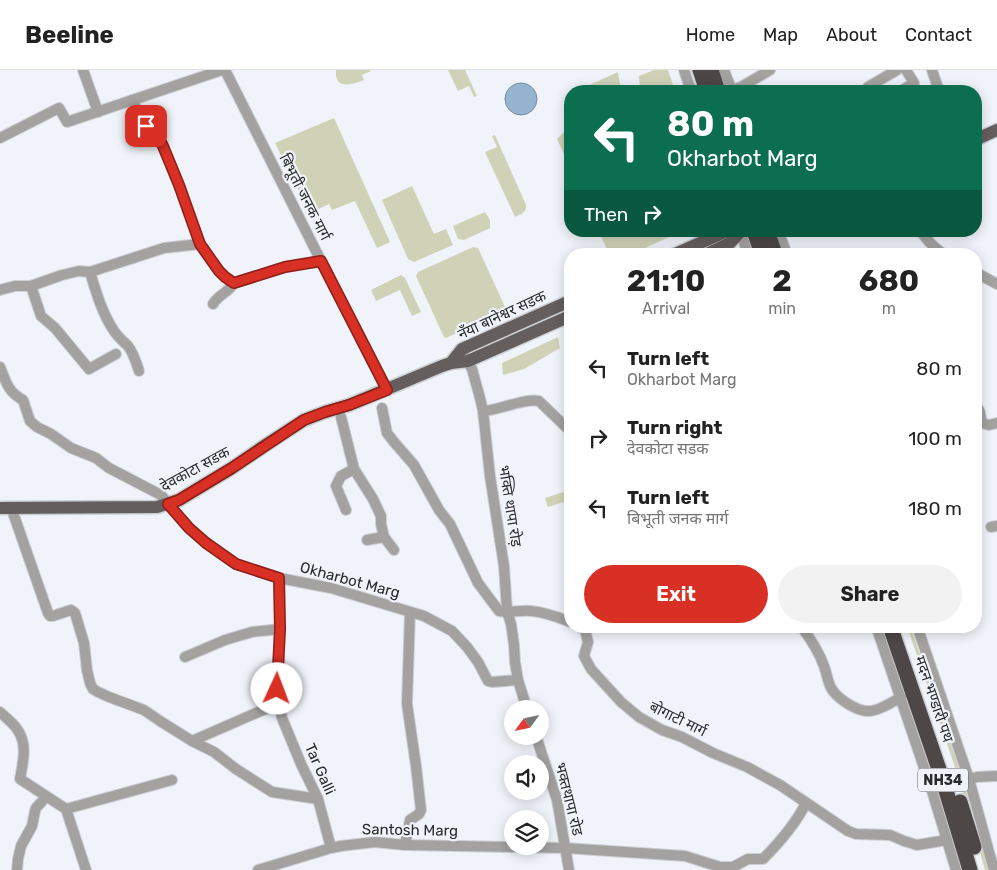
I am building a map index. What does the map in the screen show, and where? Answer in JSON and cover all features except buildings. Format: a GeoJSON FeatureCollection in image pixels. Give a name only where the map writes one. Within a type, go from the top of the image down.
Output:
{"type":"FeatureCollection","features":[{"type":"Feature","properties":{"kind":"highway"},"geometry":{"type":"LineString","coordinates":[[700,70],[705,85]]}},
{"type":"Feature","properties":{"kind":"highway"},"geometry":{"type":"LineString","coordinates":[[711,70],[722,85]]}},
{"type":"Feature","properties":{"kind":"highway"},"geometry":{"type":"LineString","coordinates":[[748,237],[757,248]]}},
{"type":"Feature","properties":{"kind":"highway","name":"मदन भण्डारी पथ"},"geometry":{"type":"LineString","coordinates":[[892,633],[944,784],[970,870]]}},
{"type":"Feature","properties":{"kind":"highway","name":"मदन भण्डारी पथ"},"geometry":{"type":"LineString","coordinates":[[903,633],[967,823],[980,870]]}},
{"type":"Feature","properties":{"kind":"main road"},"geometry":{"type":"LineString","coordinates":[[982,137],[997,130]]}},
{"type":"Feature","properties":{"kind":"main road"},"geometry":{"type":"LineString","coordinates":[[689,248],[714,237]]}},
{"type":"Feature","properties":{"kind":"main road"},"geometry":{"type":"LineString","coordinates":[[720,248],[738,237]]}},
{"type":"Feature","properties":{"kind":"main road","name":"नँया बानेश्वर सडक"},"geometry":{"type":"LineString","coordinates":[[465,355],[564,304]]}},
{"type":"Feature","properties":{"kind":"main road","name":"नँया बानेश्वर सडक"},"geometry":{"type":"LineString","coordinates":[[465,355],[564,318]]}},
{"type":"Feature","properties":{"kind":"main road","name":"देवकोटा सडक"},"geometry":{"type":"LineString","coordinates":[[6,507],[158,507],[168,504],[179,500],[232,468],[304,420],[387,390],[451,363],[465,355]]}},
{"type":"Feature","properties":{"kind":"street"},"geometry":{"type":"LineString","coordinates":[[83,70],[98,112]]}},
{"type":"Feature","properties":{"kind":"street"},"geometry":{"type":"LineString","coordinates":[[0,138],[59,108],[67,122],[224,70]]}},
{"type":"Feature","properties":{"kind":"street","name":"बिभूती जनक मार्ग"},"geometry":{"type":"LineString","coordinates":[[224,70],[387,390]]}},
{"type":"Feature","properties":{"kind":"street"},"geometry":{"type":"LineString","coordinates":[[684,70],[689,85]]}},
{"type":"Feature","properties":{"kind":"street"},"geometry":{"type":"LineString","coordinates":[[724,70],[726,85]]}},
{"type":"Feature","properties":{"kind":"street"},"geometry":{"type":"LineString","coordinates":[[744,85],[770,70]]}},
{"type":"Feature","properties":{"kind":"street"},"geometry":{"type":"LineString","coordinates":[[871,85],[897,70]]}},
{"type":"Feature","properties":{"kind":"street"},"geometry":{"type":"LineString","coordinates":[[906,70],[914,83],[911,85]]}},
{"type":"Feature","properties":{"kind":"street"},"geometry":{"type":"LineString","coordinates":[[932,70],[937,85]]}},
{"type":"Feature","properties":{"kind":"street"},"geometry":{"type":"LineString","coordinates":[[132,100],[146,126],[154,129],[163,146],[200,244],[219,271],[234,283]]}},
{"type":"Feature","properties":{"kind":"street"},"geometry":{"type":"LineString","coordinates":[[925,237],[935,248]]}},
{"type":"Feature","properties":{"kind":"street"},"geometry":{"type":"LineString","coordinates":[[0,290],[15,286],[31,286],[79,271],[90,272],[164,248],[200,244]]}},
{"type":"Feature","properties":{"kind":"street"},"geometry":{"type":"LineString","coordinates":[[214,304],[234,283],[285,267],[321,261]]}},
{"type":"Feature","properties":{"kind":"street"},"geometry":{"type":"LineString","coordinates":[[90,272],[97,296],[109,321],[115,333],[129,348],[135,358],[139,371]]}},
{"type":"Feature","properties":{"kind":"street"},"geometry":{"type":"LineString","coordinates":[[982,276],[997,284]]}},
{"type":"Feature","properties":{"kind":"street"},"geometry":{"type":"LineString","coordinates":[[31,286],[41,316],[89,368],[116,354]]}},
{"type":"Feature","properties":{"kind":"street","name":"भक्ति थापा रोड़"},"geometry":{"type":"LineString","coordinates":[[465,355],[472,369],[480,398],[504,566],[507,611],[511,624],[514,662],[518,680]]}},
{"type":"Feature","properties":{"kind":"street","name":"Okharbot Marg"},"geometry":{"type":"LineString","coordinates":[[0,367],[8,388],[23,400],[30,421],[37,427],[72,448],[96,458],[109,468],[162,495],[189,528],[236,564],[279,578],[331,588],[424,616],[452,631],[478,662],[488,681],[518,680]]}},
{"type":"Feature","properties":{"kind":"street"},"geometry":{"type":"LineString","coordinates":[[482,411],[536,400],[564,425]]}},
{"type":"Feature","properties":{"kind":"street"},"geometry":{"type":"LineString","coordinates":[[382,408],[388,433],[414,465],[439,510],[450,524],[478,583],[499,611],[531,611],[564,620]]}},
{"type":"Feature","properties":{"kind":"street"},"geometry":{"type":"LineString","coordinates":[[341,417],[354,469],[373,499],[381,516],[384,537],[394,550]]}},
{"type":"Feature","properties":{"kind":"street"},"geometry":{"type":"LineString","coordinates":[[982,423],[989,425],[997,423]]}},
{"type":"Feature","properties":{"kind":"street"},"geometry":{"type":"LineString","coordinates":[[346,510],[336,486],[340,476],[354,469]]}},
{"type":"Feature","properties":{"kind":"street"},"geometry":{"type":"LineString","coordinates":[[6,507],[48,613],[50,616],[71,610],[75,613],[84,644],[90,683],[98,692],[144,710],[192,741],[214,752],[236,770],[272,792],[318,798]]}},
{"type":"Feature","properties":{"kind":"street"},"geometry":{"type":"LineString","coordinates":[[367,540],[384,537]]}},
{"type":"Feature","properties":{"kind":"street","name":"Tar Galli"},"geometry":{"type":"LineString","coordinates":[[279,578],[280,629],[277,689],[282,718],[301,764],[318,798],[331,848]]}},
{"type":"Feature","properties":{"kind":"street"},"geometry":{"type":"LineString","coordinates":[[405,845],[410,821],[421,810],[407,704],[410,612]]}},
{"type":"Feature","properties":{"kind":"street"},"geometry":{"type":"LineString","coordinates":[[185,657],[225,640],[252,632],[280,629]]}},
{"type":"Feature","properties":{"kind":"street","name":"बोगाटी मार्ग"},"geometry":{"type":"LineString","coordinates":[[586,633],[588,642],[584,656],[591,669],[621,702],[639,717],[662,730],[682,737],[747,767],[780,785],[806,803]]}},
{"type":"Feature","properties":{"kind":"street"},"geometry":{"type":"LineString","coordinates":[[806,633],[824,665],[832,691],[844,701],[856,708],[868,711],[901,697]]}},
{"type":"Feature","properties":{"kind":"street"},"geometry":{"type":"LineString","coordinates":[[878,633],[932,791],[956,870]]}},
{"type":"Feature","properties":{"kind":"street"},"geometry":{"type":"LineString","coordinates":[[919,633],[968,779],[994,870]]}},
{"type":"Feature","properties":{"kind":"street"},"geometry":{"type":"LineString","coordinates":[[518,680],[524,700]]}},
{"type":"Feature","properties":{"kind":"street"},"geometry":{"type":"LineString","coordinates":[[192,741],[280,703]]}},
{"type":"Feature","properties":{"kind":"street"},"geometry":{"type":"LineString","coordinates":[[0,712],[17,729],[22,740],[24,750],[20,779],[66,809],[86,870]]}},
{"type":"Feature","properties":{"kind":"street","name":"भक्तथापा रोड"},"geometry":{"type":"LineString","coordinates":[[539,745],[557,800],[570,870]]}},
{"type":"Feature","properties":{"kind":"street"},"geometry":{"type":"LineString","coordinates":[[968,779],[997,776]]}},
{"type":"Feature","properties":{"kind":"street"},"geometry":{"type":"LineString","coordinates":[[66,809],[172,780]]}},
{"type":"Feature","properties":{"kind":"street"},"geometry":{"type":"LineString","coordinates":[[17,870],[21,846],[32,826],[36,808],[46,797]]}},
{"type":"Feature","properties":{"kind":"street"},"geometry":{"type":"LineString","coordinates":[[806,803],[842,828],[856,834],[890,835],[917,844],[947,840]]}},
{"type":"Feature","properties":{"kind":"street","name":"Santosh Marg"},"geometry":{"type":"LineString","coordinates":[[258,870],[331,848],[375,842],[405,845],[566,848],[685,856],[720,867],[733,868],[748,859],[763,859],[798,819],[806,803]]}},
{"type":"Feature","properties":{"kind":"green space"},"geometry":{"type":"Polygon","coordinates":[[[336,70],[371,71],[362,75],[364,80],[345,84],[338,81],[336,70]]]}},
{"type":"Feature","properties":{"kind":"green space"},"geometry":{"type":"Polygon","coordinates":[[[448,70],[465,70],[477,96],[474,97],[469,86],[458,91],[448,70]]]}},
{"type":"Feature","properties":{"kind":"green space"},"geometry":{"type":"Polygon","coordinates":[[[654,70],[668,70],[673,85],[640,85],[639,76],[654,70]]]}},
{"type":"Feature","properties":{"kind":"green space"},"geometry":{"type":"Polygon","coordinates":[[[618,72],[620,85],[589,85],[618,72]]]}},
{"type":"Feature","properties":{"kind":"green space"},"geometry":{"type":"Polygon","coordinates":[[[334,118],[390,242],[377,248],[355,201],[332,210],[329,204],[310,213],[275,143],[334,118]]]}},
{"type":"Feature","properties":{"kind":"green space"},"geometry":{"type":"Polygon","coordinates":[[[564,132],[564,154],[557,139],[564,132]]]}},
{"type":"Feature","properties":{"kind":"green space"},"geometry":{"type":"Polygon","coordinates":[[[495,135],[526,205],[524,212],[515,217],[485,152],[497,147],[492,136],[495,135]]]}},
{"type":"Feature","properties":{"kind":"green space"},"geometry":{"type":"Polygon","coordinates":[[[412,186],[434,234],[446,229],[453,245],[414,262],[408,259],[382,200],[412,186]]]}},
{"type":"Feature","properties":{"kind":"green space"},"geometry":{"type":"Polygon","coordinates":[[[485,212],[490,220],[490,228],[464,240],[458,239],[453,226],[485,212]]]}},
{"type":"Feature","properties":{"kind":"green space"},"geometry":{"type":"Polygon","coordinates":[[[602,237],[669,237],[645,248],[606,248],[602,237]]]}},
{"type":"Feature","properties":{"kind":"green space"},"geometry":{"type":"Polygon","coordinates":[[[473,247],[478,248],[506,309],[446,338],[416,276],[418,272],[473,247]]]}},
{"type":"Feature","properties":{"kind":"green space"},"geometry":{"type":"Polygon","coordinates":[[[401,275],[405,278],[421,312],[412,316],[400,290],[376,301],[371,290],[401,275]]]}},
{"type":"Feature","properties":{"kind":"green space"},"geometry":{"type":"Polygon","coordinates":[[[558,337],[560,348],[524,369],[503,375],[502,363],[558,337]]]}},
{"type":"Feature","properties":{"kind":"green space"},"geometry":{"type":"Polygon","coordinates":[[[564,492],[564,502],[548,507],[545,498],[564,492]]]}},
{"type":"Feature","properties":{"kind":"green space"},"geometry":{"type":"Polygon","coordinates":[[[909,633],[912,633],[961,774],[989,870],[985,870],[958,776],[909,633]]]}},
{"type":"Feature","properties":{"kind":"water"},"geometry":{"type":"Polygon","coordinates":[[[521,83],[527,84],[532,88],[536,93],[536,105],[532,110],[527,114],[521,115],[515,114],[510,110],[506,105],[505,99],[506,93],[510,88],[515,84],[521,83]]]}},
{"type":"Feature","properties":{"kind":"route"},"geometry":{"type":"LineString","coordinates":[[146,126],[154,129],[163,146],[200,244],[219,271],[234,283],[285,267],[321,261],[387,390],[304,420],[232,468],[179,500],[168,504],[189,528],[206,543],[236,564],[279,578],[280,629],[277,689]]}}]}
